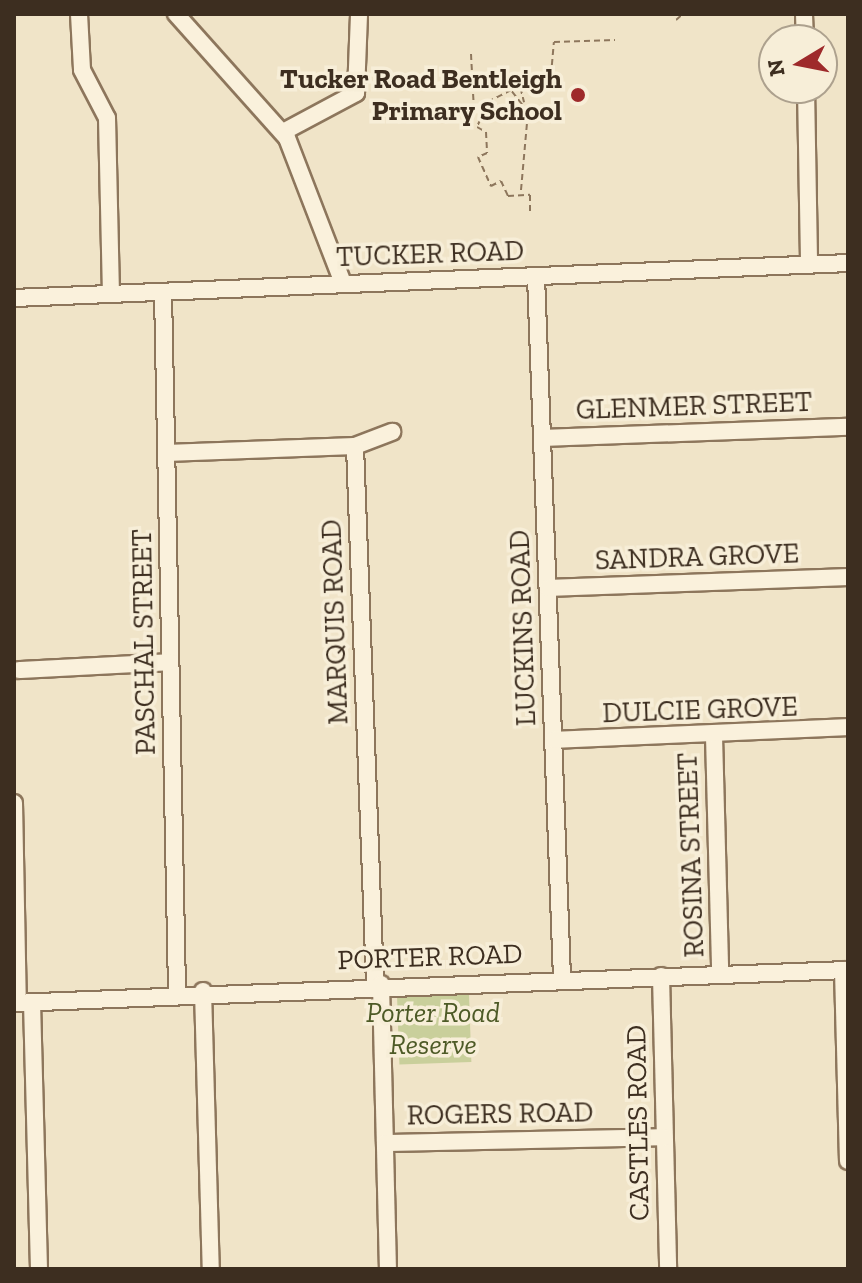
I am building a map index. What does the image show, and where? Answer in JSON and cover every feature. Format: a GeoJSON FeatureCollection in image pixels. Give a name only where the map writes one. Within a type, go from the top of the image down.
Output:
{"type":"FeatureCollection","features":[{"type":"Feature","properties":{"kind":"street"},"geometry":{"type":"LineString","coordinates":[[79,14],[81,65],[107,118],[111,294]]}},
{"type":"Feature","properties":{"kind":"street"},"geometry":{"type":"LineString","coordinates":[[176,14],[283,132],[343,283]]}},
{"type":"Feature","properties":{"kind":"street"},"geometry":{"type":"LineString","coordinates":[[283,132],[356,93],[359,14]]}},
{"type":"Feature","properties":{"kind":"street"},"geometry":{"type":"LineString","coordinates":[[806,104],[809,264]]}},
{"type":"Feature","properties":{"kind":"street","name":"TUCKER ROAD"},"geometry":{"type":"LineString","coordinates":[[14,298],[848,263]]}},
{"type":"Feature","properties":{"kind":"street","name":"LUCKINS ROAD"},"geometry":{"type":"LineString","coordinates":[[536,276],[562,978]]}},
{"type":"Feature","properties":{"kind":"street","name":"PASCHAL STREET"},"geometry":{"type":"LineString","coordinates":[[163,292],[177,992]]}},
{"type":"Feature","properties":{"kind":"street","name":"GLENMER STREET"},"geometry":{"type":"LineString","coordinates":[[542,438],[848,427]]}},
{"type":"Feature","properties":{"kind":"street"},"geometry":{"type":"LineString","coordinates":[[166,453],[355,446],[392,432]]}},
{"type":"Feature","properties":{"kind":"street","name":"MARQUIS ROAD"},"geometry":{"type":"LineString","coordinates":[[355,446],[388,1269]]}},
{"type":"Feature","properties":{"kind":"street","name":"SANDRA GROVE"},"geometry":{"type":"LineString","coordinates":[[548,588],[848,577]]}},
{"type":"Feature","properties":{"kind":"street"},"geometry":{"type":"LineString","coordinates":[[16,670],[170,662]]}},
{"type":"Feature","properties":{"kind":"street","name":"DULCIE GROVE"},"geometry":{"type":"LineString","coordinates":[[554,740],[714,736],[848,727]]}},
{"type":"Feature","properties":{"kind":"street","name":"ROSINA STREET"},"geometry":{"type":"LineString","coordinates":[[714,736],[720,973]]}},
{"type":"Feature","properties":{"kind":"street"},"geometry":{"type":"LineString","coordinates":[[14,803],[21,1003],[39,1269]]}},
{"type":"Feature","properties":{"kind":"street"},"geometry":{"type":"LineString","coordinates":[[846,970],[848,1161]]}},
{"type":"Feature","properties":{"kind":"street","name":"PORTER ROAD"},"geometry":{"type":"LineString","coordinates":[[21,1003],[177,992],[846,970]]}},
{"type":"Feature","properties":{"kind":"street","name":"CASTLES ROAD"},"geometry":{"type":"LineString","coordinates":[[661,976],[668,1269]]}},
{"type":"Feature","properties":{"kind":"street"},"geometry":{"type":"LineString","coordinates":[[203,991],[211,1269]]}},
{"type":"Feature","properties":{"kind":"street","name":"ROGERS ROAD"},"geometry":{"type":"LineString","coordinates":[[385,1143],[664,1137]]}},
{"type":"Feature","properties":{"kind":"path"},"geometry":{"type":"LineString","coordinates":[[676,20],[683,14]]}},
{"type":"Feature","properties":{"kind":"path"},"geometry":{"type":"LineString","coordinates":[[475,78],[551,75],[554,42],[615,40]]}},
{"type":"Feature","properties":{"kind":"path"},"geometry":{"type":"LineString","coordinates":[[471,54],[475,78],[474,112]]}},
{"type":"Feature","properties":{"kind":"path"},"geometry":{"type":"LineString","coordinates":[[518,78],[524,103],[521,190]]}},
{"type":"Feature","properties":{"kind":"path"},"geometry":{"type":"LineString","coordinates":[[521,190],[508,196],[501,181],[491,186],[478,157],[487,153],[486,132],[477,127],[489,101],[511,90],[524,103]]}},
{"type":"Feature","properties":{"kind":"path"},"geometry":{"type":"LineString","coordinates":[[521,190],[530,195],[530,215]]}},
{"type":"Feature","properties":{"kind":"green space","name":"Porter Road Reserve"},"geometry":{"type":"Polygon","coordinates":[[[469,994],[471,1062],[399,1064],[397,997],[469,994]]]}},
{"type":"Feature","properties":{"kind":"place","name":"Tucker Road Bentleigh Primary School"},"geometry":{"type":"Point","coordinates":[578,95]}}]}
